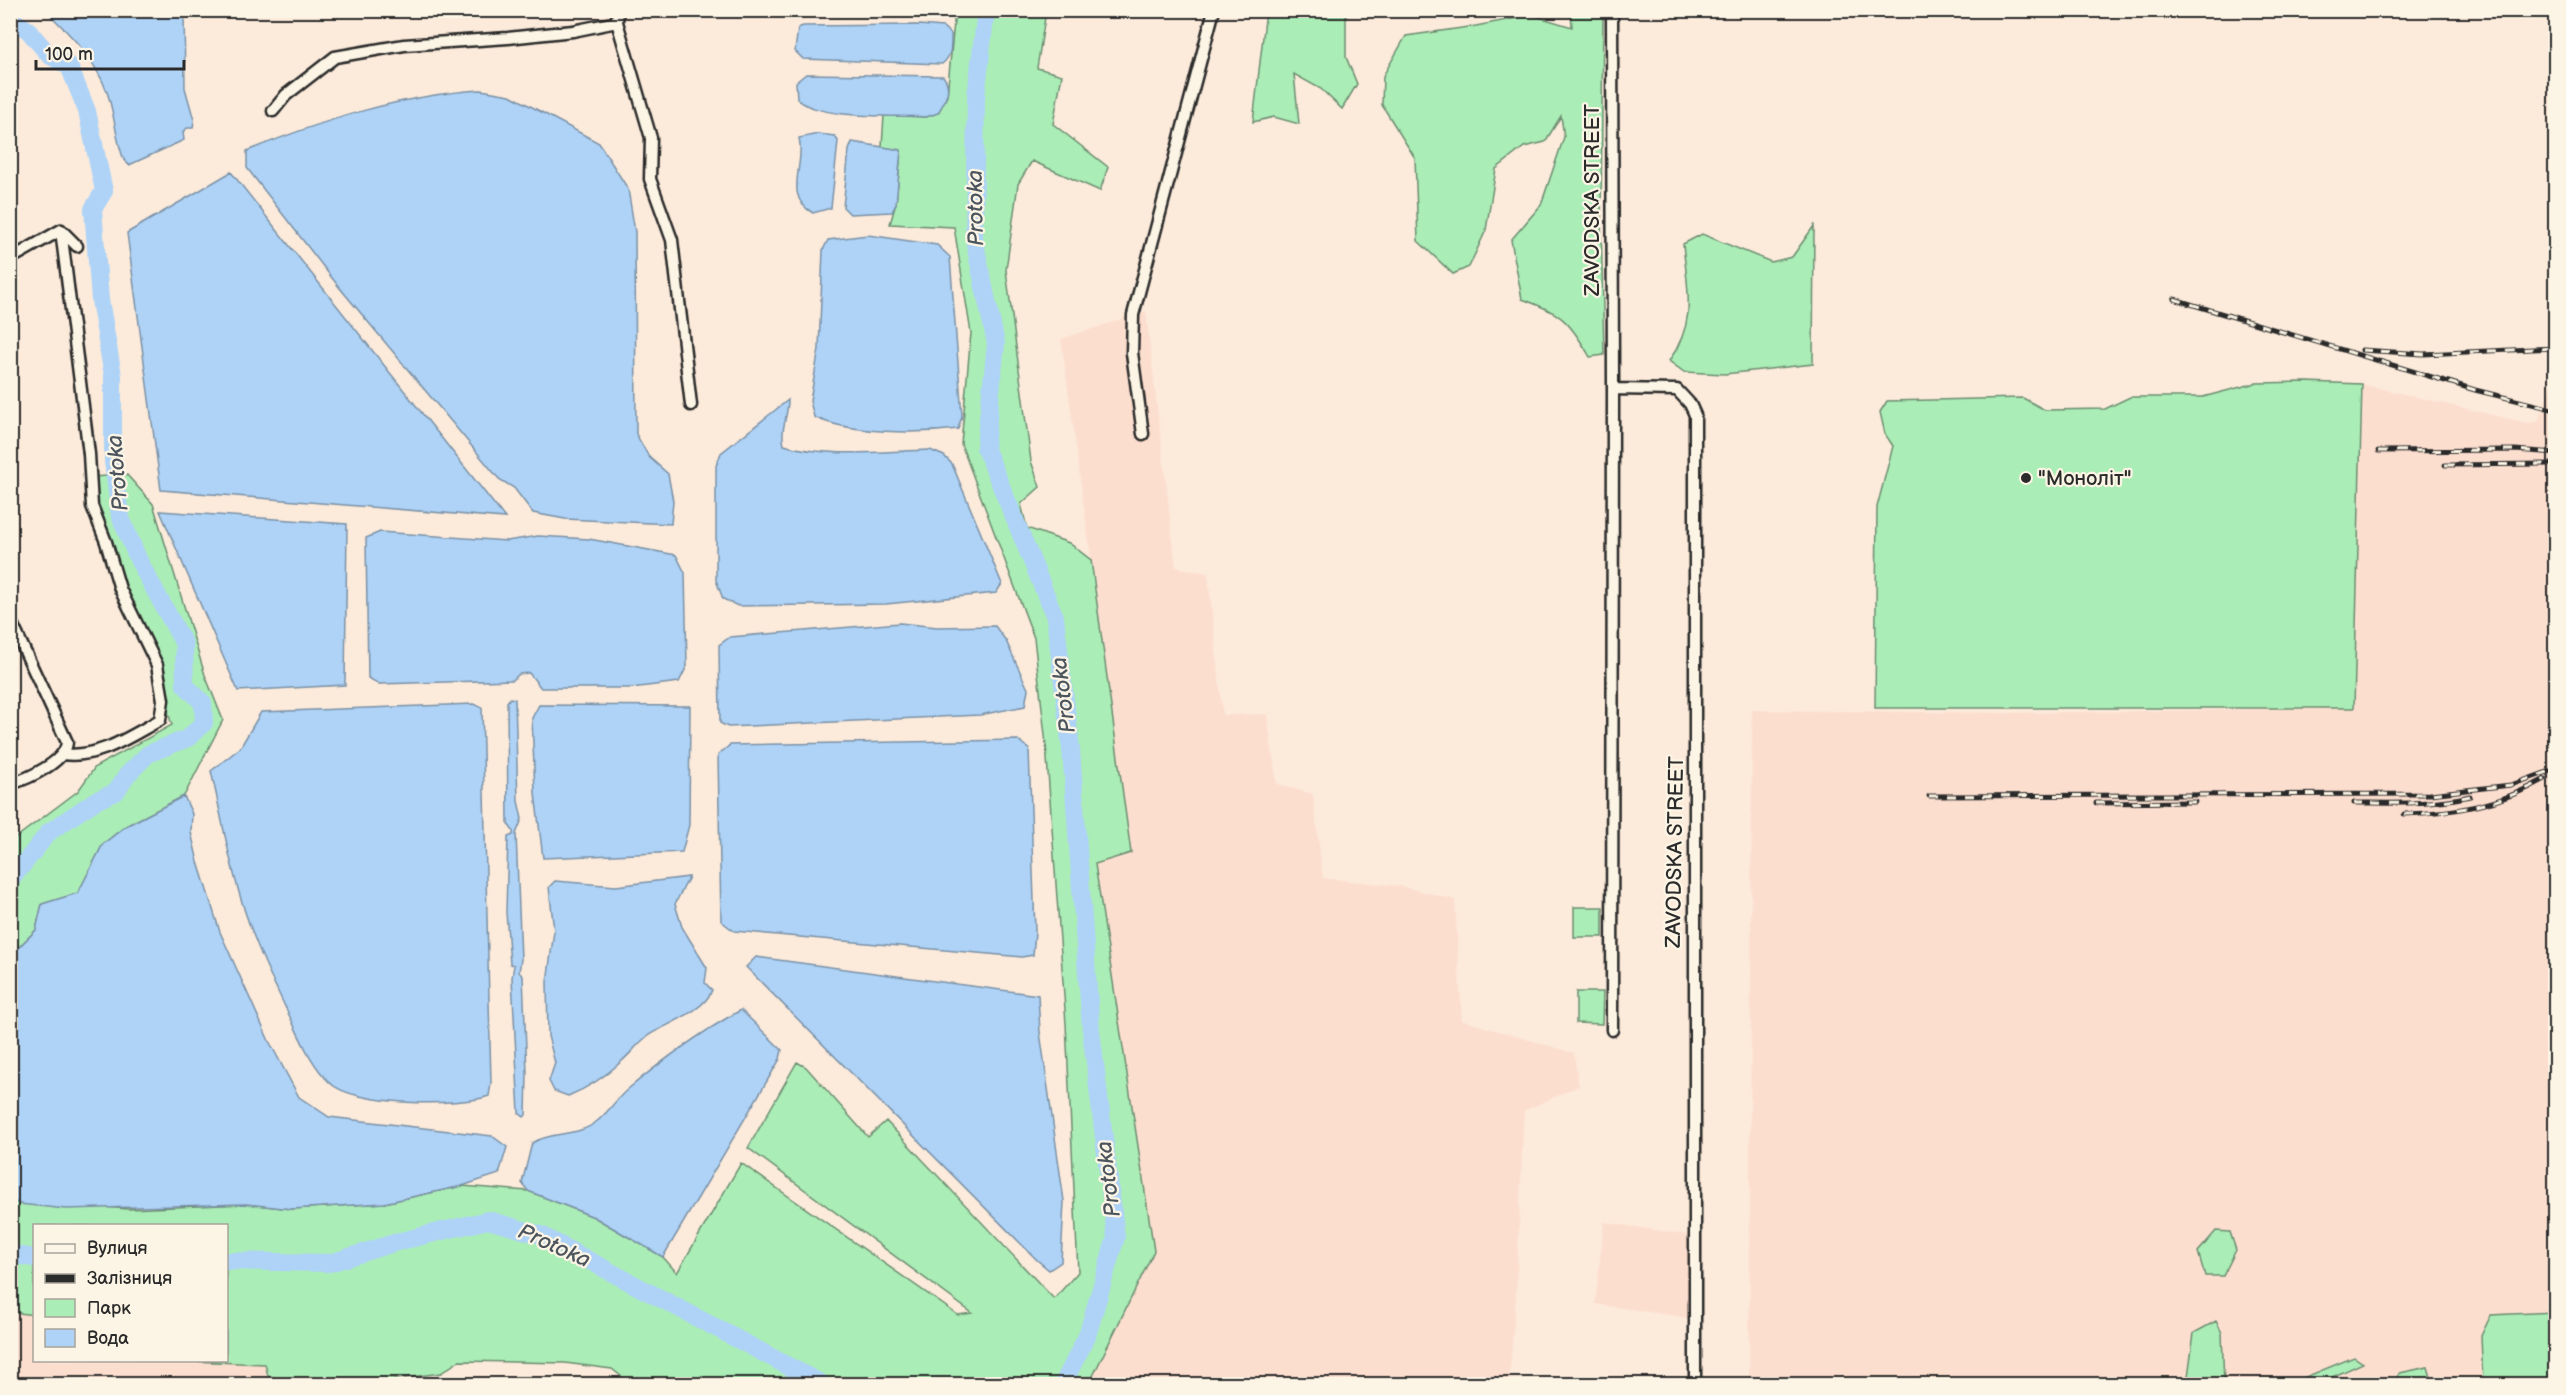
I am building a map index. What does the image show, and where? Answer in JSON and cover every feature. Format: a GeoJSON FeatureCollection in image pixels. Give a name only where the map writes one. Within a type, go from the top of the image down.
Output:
{"type":"FeatureCollection","features":[{"type":"Feature","properties":{"kind":"street"},"geometry":{"type":"LineString","coordinates":[[618,10],[617,22],[651,138],[650,179],[672,240],[691,405]]}},
{"type":"Feature","properties":{"kind":"street"},"geometry":{"type":"LineString","coordinates":[[1143,434],[1132,353],[1134,315],[1214,10]]}},
{"type":"Feature","properties":{"kind":"street","name":"ZAVODSKA STREET"},"geometry":{"type":"LineString","coordinates":[[1612,10],[1612,1030]]}},
{"type":"Feature","properties":{"kind":"street"},"geometry":{"type":"LineString","coordinates":[[273,111],[286,95],[335,57],[404,45],[508,39],[617,22]]}},
{"type":"Feature","properties":{"kind":"street"},"geometry":{"type":"LineString","coordinates":[[61,230],[77,246]]}},
{"type":"Feature","properties":{"kind":"street"},"geometry":{"type":"LineString","coordinates":[[10,259],[61,230]]}},
{"type":"Feature","properties":{"kind":"street"},"geometry":{"type":"LineString","coordinates":[[61,230],[89,454],[92,506],[120,589],[158,665],[163,700],[160,720],[106,749],[80,756],[63,754]]}},
{"type":"Feature","properties":{"kind":"street","name":"ZAVODSKA STREET"},"geometry":{"type":"LineString","coordinates":[[1613,388],[1677,390],[1690,404],[1695,415],[1695,1384]]}},
{"type":"Feature","properties":{"kind":"street"},"geometry":{"type":"LineString","coordinates":[[10,620],[66,735],[67,748],[63,754],[30,778],[10,784]]}},
{"type":"Feature","properties":{"kind":"shaded area"},"geometry":{"type":"Polygon","coordinates":[[[1146,311],[1176,567],[1208,573],[1223,715],[1267,714],[1277,784],[1313,794],[1323,878],[1401,886],[1455,900],[1462,1020],[1574,1053],[1579,1086],[1524,1111],[1516,1298],[1509,1384],[1089,1384],[1154,1251],[1095,864],[1131,852],[1061,339],[1146,311]]]}},
{"type":"Feature","properties":{"kind":"shaded area"},"geometry":{"type":"Polygon","coordinates":[[[2555,376],[2555,1384],[1749,1384],[1752,710],[2009,713],[2353,708],[2362,384],[2527,423],[2538,421],[2555,376]]]}},
{"type":"Feature","properties":{"kind":"shaded area"},"geometry":{"type":"Polygon","coordinates":[[[1604,1222],[1688,1235],[1688,1318],[1595,1304],[1604,1222]]]}},
{"type":"Feature","properties":{"kind":"shaded area"},"geometry":{"type":"Polygon","coordinates":[[[11,1312],[33,1315],[33,1362],[265,1364],[269,1384],[11,1384],[11,1312]]]}},
{"type":"Feature","properties":{"kind":"green space"},"geometry":{"type":"Polygon","coordinates":[[[955,11],[1046,11],[1037,68],[1062,75],[1053,124],[1108,167],[1100,191],[1032,161],[1018,184],[1006,270],[1031,461],[1040,487],[1021,504],[1027,528],[1069,543],[1091,560],[1131,853],[1095,864],[1154,1251],[1089,1384],[631,1384],[612,1369],[565,1363],[459,1361],[441,1373],[360,1384],[300,1384],[268,1376],[265,1364],[214,1362],[228,1362],[228,1224],[33,1224],[33,1315],[11,1312],[11,1199],[128,1209],[246,1204],[292,1209],[384,1203],[462,1186],[528,1191],[594,1217],[663,1257],[677,1273],[741,1163],[958,1315],[972,1313],[748,1148],[797,1062],[806,1067],[868,1137],[886,1121],[1054,1299],[1078,1272],[1066,1024],[1046,744],[1034,638],[961,444],[971,333],[954,227],[890,224],[896,203],[901,151],[882,147],[884,115],[926,117],[938,113],[947,96],[955,11]]]}},
{"type":"Feature","properties":{"kind":"green space"},"geometry":{"type":"Polygon","coordinates":[[[1266,11],[1346,11],[1346,57],[1357,84],[1342,109],[1321,89],[1294,74],[1299,124],[1274,117],[1253,122],[1266,11]]]}},
{"type":"Feature","properties":{"kind":"green space"},"geometry":{"type":"Polygon","coordinates":[[[1571,11],[1603,11],[1601,220],[1604,355],[1590,357],[1576,334],[1563,319],[1522,299],[1511,240],[1541,205],[1564,137],[1561,116],[1545,142],[1524,147],[1496,169],[1486,230],[1469,267],[1453,274],[1418,241],[1415,158],[1382,105],[1383,76],[1406,36],[1532,15],[1572,27],[1571,11]]]}},
{"type":"Feature","properties":{"kind":"green space"},"geometry":{"type":"Polygon","coordinates":[[[1814,226],[1813,364],[1725,374],[1684,372],[1669,361],[1684,332],[1687,318],[1688,290],[1683,244],[1702,234],[1771,262],[1792,257],[1814,226]]]}},
{"type":"Feature","properties":{"kind":"green space"},"geometry":{"type":"Polygon","coordinates":[[[2256,383],[2362,384],[2354,708],[1875,708],[1877,507],[1893,446],[1885,434],[1880,412],[1887,401],[2023,398],[2045,410],[2105,409],[2130,397],[2203,397],[2256,383]]]}},
{"type":"Feature","properties":{"kind":"green space"},"geometry":{"type":"Polygon","coordinates":[[[127,475],[153,504],[205,675],[223,720],[184,796],[126,826],[103,844],[78,893],[42,904],[36,930],[14,952],[11,966],[10,845],[14,839],[78,791],[95,767],[172,725],[158,669],[106,549],[93,502],[90,477],[127,475]]]}},
{"type":"Feature","properties":{"kind":"green space"},"geometry":{"type":"Polygon","coordinates":[[[1574,907],[1603,907],[1603,937],[1574,937],[1574,907]]]}},
{"type":"Feature","properties":{"kind":"green space"},"geometry":{"type":"Polygon","coordinates":[[[1576,992],[1603,992],[1602,1024],[1576,1023],[1576,992]]]}},
{"type":"Feature","properties":{"kind":"green space"},"geometry":{"type":"Polygon","coordinates":[[[2216,1231],[2230,1232],[2236,1250],[2223,1276],[2205,1276],[2198,1252],[2216,1231]]]}},
{"type":"Feature","properties":{"kind":"green space"},"geometry":{"type":"Polygon","coordinates":[[[2555,1312],[2555,1384],[2483,1384],[2481,1336],[2491,1315],[2555,1312]]]}},
{"type":"Feature","properties":{"kind":"green space"},"geometry":{"type":"Polygon","coordinates":[[[2216,1321],[2222,1333],[2224,1384],[2187,1384],[2194,1333],[2216,1321]]]}},
{"type":"Feature","properties":{"kind":"green space"},"geometry":{"type":"Polygon","coordinates":[[[2354,1357],[2363,1363],[2317,1384],[2268,1384],[2291,1383],[2354,1357]]]}},
{"type":"Feature","properties":{"kind":"green space"},"geometry":{"type":"Polygon","coordinates":[[[2428,1367],[2433,1384],[2392,1384],[2400,1373],[2428,1367]]]}},
{"type":"Feature","properties":{"kind":"water"},"geometry":{"type":"Polygon","coordinates":[[[46,11],[184,11],[185,88],[194,120],[193,128],[187,128],[183,132],[184,140],[129,165],[121,152],[110,100],[102,80],[89,58],[73,38],[46,11]]]}},
{"type":"Feature","properties":{"kind":"water"},"geometry":{"type":"Polygon","coordinates":[[[801,11],[954,11],[952,15],[944,18],[804,13],[801,11]]]}},
{"type":"Feature","properties":{"kind":"water"},"geometry":{"type":"Polygon","coordinates":[[[919,25],[943,27],[951,34],[949,54],[942,64],[803,59],[795,51],[798,28],[803,26],[919,25]]]}},
{"type":"Feature","properties":{"kind":"water"},"geometry":{"type":"Polygon","coordinates":[[[806,74],[943,76],[948,90],[938,113],[926,117],[839,113],[808,106],[797,99],[796,82],[806,74]]]}},
{"type":"Feature","properties":{"kind":"water"},"geometry":{"type":"Polygon","coordinates":[[[481,90],[510,95],[599,143],[628,189],[635,232],[636,434],[649,457],[668,474],[673,501],[671,524],[565,519],[533,513],[514,488],[499,479],[339,287],[247,168],[247,151],[332,120],[421,97],[481,90]]]}},
{"type":"Feature","properties":{"kind":"water"},"geometry":{"type":"Polygon","coordinates":[[[818,134],[835,136],[838,141],[831,208],[813,213],[804,206],[797,189],[800,159],[799,138],[818,134]]]}},
{"type":"Feature","properties":{"kind":"water"},"geometry":{"type":"Polygon","coordinates":[[[852,142],[901,150],[896,204],[892,212],[850,214],[843,207],[849,150],[852,142]]]}},
{"type":"Feature","properties":{"kind":"water"},"geometry":{"type":"Polygon","coordinates":[[[231,172],[505,518],[161,490],[127,233],[231,172]]]}},
{"type":"Feature","properties":{"kind":"water"},"geometry":{"type":"Polygon","coordinates":[[[868,235],[937,245],[950,257],[962,416],[958,429],[924,432],[865,430],[829,423],[814,417],[810,401],[819,349],[823,250],[828,240],[868,235]]]}},
{"type":"Feature","properties":{"kind":"water"},"geometry":{"type":"Polygon","coordinates":[[[788,400],[783,434],[784,445],[837,453],[930,450],[944,456],[952,464],[1002,584],[996,593],[886,604],[738,606],[723,599],[716,580],[716,466],[721,453],[788,400]]]}},
{"type":"Feature","properties":{"kind":"water"},"geometry":{"type":"Polygon","coordinates":[[[160,511],[347,524],[345,685],[238,691],[160,511]]]}},
{"type":"Feature","properties":{"kind":"water"},"geometry":{"type":"Polygon","coordinates":[[[380,532],[507,541],[538,536],[589,539],[676,555],[685,573],[687,666],[679,682],[631,688],[541,688],[529,673],[519,674],[513,680],[379,684],[368,678],[366,538],[380,532]]]}},
{"type":"Feature","properties":{"kind":"water"},"geometry":{"type":"Polygon","coordinates":[[[900,623],[937,627],[995,626],[1006,641],[1028,689],[1025,706],[980,715],[728,727],[720,723],[719,645],[730,637],[900,623]]]}},
{"type":"Feature","properties":{"kind":"water"},"geometry":{"type":"Polygon","coordinates":[[[510,698],[515,699],[518,801],[522,819],[516,834],[521,959],[519,972],[523,976],[527,1073],[526,1115],[524,1117],[519,1113],[512,978],[514,965],[510,964],[506,912],[508,837],[513,835],[508,824],[507,702],[510,698]]]}},
{"type":"Feature","properties":{"kind":"water"},"geometry":{"type":"Polygon","coordinates":[[[474,704],[482,708],[491,1083],[489,1096],[474,1100],[431,1103],[383,1100],[342,1091],[323,1076],[307,1052],[257,944],[236,883],[211,771],[240,748],[261,712],[474,704]]]}},
{"type":"Feature","properties":{"kind":"water"},"geometry":{"type":"Polygon","coordinates":[[[539,705],[690,706],[689,825],[682,852],[543,858],[535,793],[532,718],[539,705]]]}},
{"type":"Feature","properties":{"kind":"water"},"geometry":{"type":"Polygon","coordinates":[[[1018,740],[1029,749],[1035,932],[1033,955],[1022,957],[734,931],[721,921],[718,755],[730,745],[1018,740]]]}},
{"type":"Feature","properties":{"kind":"water"},"geometry":{"type":"Polygon","coordinates":[[[184,796],[192,814],[191,832],[198,862],[220,932],[269,1041],[299,1097],[329,1117],[492,1136],[507,1147],[499,1174],[462,1186],[384,1203],[292,1209],[246,1204],[66,1209],[19,1204],[11,1199],[10,966],[14,952],[36,930],[42,904],[78,893],[103,844],[126,826],[184,796]]]}},
{"type":"Feature","properties":{"kind":"water"},"geometry":{"type":"Polygon","coordinates":[[[689,877],[675,904],[682,927],[707,968],[705,983],[712,990],[708,998],[694,1011],[649,1035],[626,1058],[590,1085],[568,1096],[554,1091],[549,1081],[555,1063],[548,1036],[547,982],[554,931],[549,887],[555,881],[616,886],[689,877]]]}},
{"type":"Feature","properties":{"kind":"water"},"geometry":{"type":"Polygon","coordinates":[[[756,957],[1038,995],[1040,1032],[1064,1201],[1061,1262],[1049,1270],[1037,1260],[746,967],[756,957]]]}},
{"type":"Feature","properties":{"kind":"water"},"geometry":{"type":"Polygon","coordinates":[[[741,1010],[782,1050],[780,1059],[663,1257],[594,1217],[528,1191],[522,1183],[532,1143],[589,1127],[628,1089],[655,1068],[697,1037],[741,1010]]]}},
{"type":"Feature","properties":{"kind":"waterway","name":"Protoka"},"geometry":{"type":"LineString","coordinates":[[986,10],[976,97],[974,239],[996,344],[985,447],[1055,617],[1071,749],[1091,1030],[1116,1237],[1087,1336],[1063,1384]]}},
{"type":"Feature","properties":{"kind":"waterway","name":"Protoka"},"geometry":{"type":"LineString","coordinates":[[10,19],[28,30],[49,55],[69,66],[87,111],[104,191],[93,209],[100,300],[113,376],[113,461],[120,516],[139,561],[184,644],[185,685],[203,703],[204,723],[188,738],[148,754],[126,776],[116,792],[95,801],[49,832],[10,881]]}},
{"type":"Feature","properties":{"kind":"waterway","name":"Protoka"},"geometry":{"type":"LineString","coordinates":[[228,1261],[330,1263],[397,1242],[488,1220],[541,1235],[822,1384]]}},
{"type":"Feature","properties":{"kind":"waterway","name":"Protoka"},"geometry":{"type":"LineString","coordinates":[[10,1254],[33,1258]]}},
{"type":"Feature","properties":{"kind":"railway"},"geometry":{"type":"LineString","coordinates":[[2174,299],[2475,390],[2556,410]]}},
{"type":"Feature","properties":{"kind":"railway"},"geometry":{"type":"LineString","coordinates":[[2362,350],[2423,354],[2556,348]]}},
{"type":"Feature","properties":{"kind":"railway"},"geometry":{"type":"LineString","coordinates":[[2378,451],[2515,450],[2556,453]]}},
{"type":"Feature","properties":{"kind":"railway"},"geometry":{"type":"LineString","coordinates":[[2445,465],[2556,464]]}},
{"type":"Feature","properties":{"kind":"railway"},"geometry":{"type":"LineString","coordinates":[[1929,796],[2430,794],[2511,785],[2556,769]]}},
{"type":"Feature","properties":{"kind":"railway"},"geometry":{"type":"LineString","coordinates":[[2404,814],[2441,812],[2477,806],[2511,795],[2545,779]]}},
{"type":"Feature","properties":{"kind":"railway"},"geometry":{"type":"LineString","coordinates":[[2354,803],[2427,802],[2470,796]]}},
{"type":"Feature","properties":{"kind":"railway"},"geometry":{"type":"LineString","coordinates":[[2096,803],[2195,802]]}},
{"type":"Feature","properties":{"kind":"place","name":"\"Моноліт\""},"geometry":{"type":"Point","coordinates":[2026,478]}}]}
